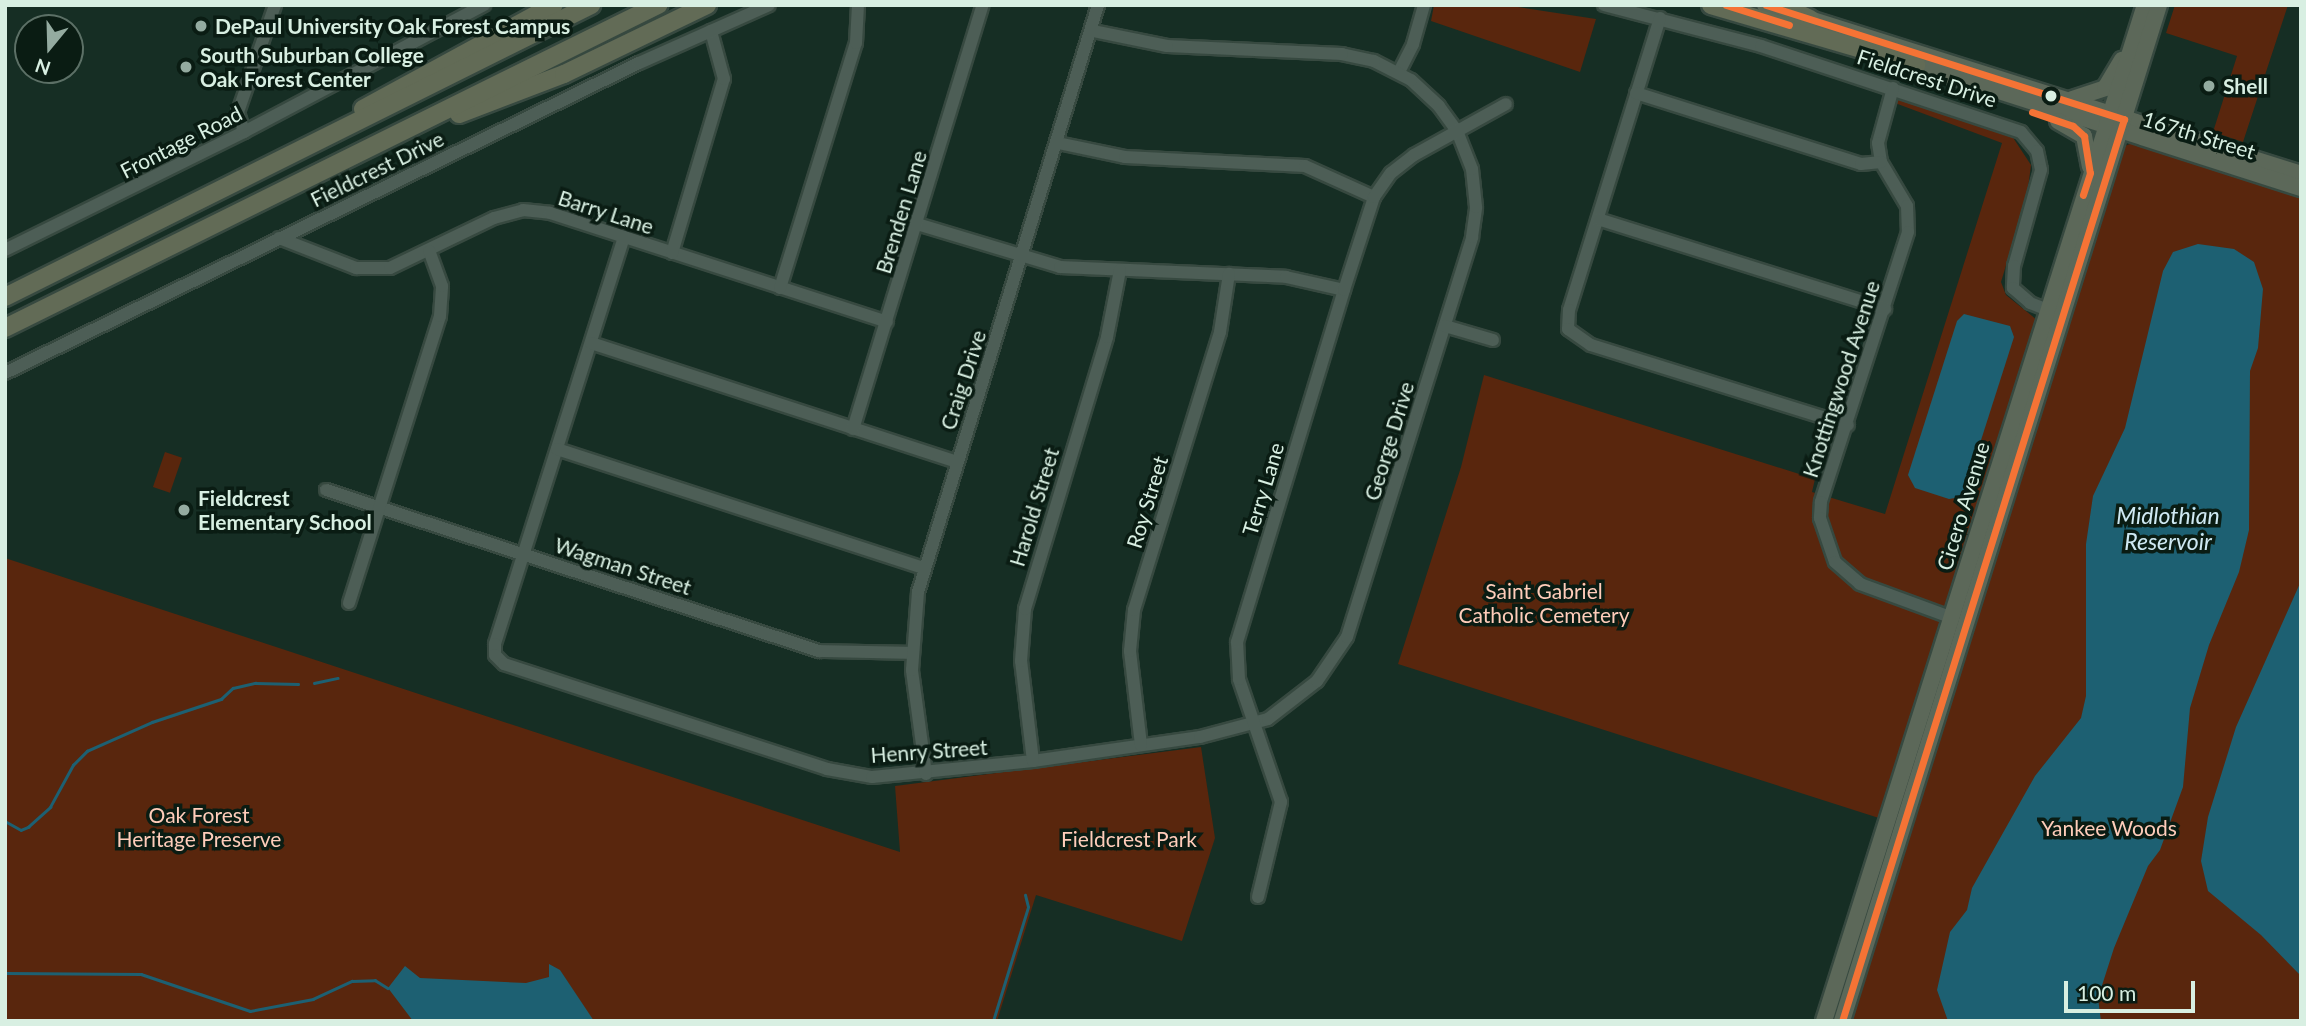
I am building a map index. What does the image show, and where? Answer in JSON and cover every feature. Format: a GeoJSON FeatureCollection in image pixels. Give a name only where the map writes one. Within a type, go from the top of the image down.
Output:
{"type":"FeatureCollection","features":[{"type":"Feature","properties":{"kind":"highway"},"geometry":{"type":"LineString","coordinates":[[324,138],[380,96],[554,5]]}},
{"type":"Feature","properties":{"kind":"highway"},"geometry":{"type":"LineString","coordinates":[[5,297],[591,5]]}},
{"type":"Feature","properties":{"kind":"highway"},"geometry":{"type":"LineString","coordinates":[[5,328],[658,5]]}},
{"type":"Feature","properties":{"kind":"highway"},"geometry":{"type":"LineString","coordinates":[[408,127],[464,112],[564,74],[707,5]]}},
{"type":"Feature","properties":{"kind":"highway"},"geometry":{"type":"LineString","coordinates":[[1711,5],[1916,65]]}},
{"type":"Feature","properties":{"kind":"highway"},"geometry":{"type":"LineString","coordinates":[[1780,5],[1810,19]]}},
{"type":"Feature","properties":{"kind":"main road","name":"167th Street"},"geometry":{"type":"LineString","coordinates":[[1726,5],[1950,75],[2301,174]]}},
{"type":"Feature","properties":{"kind":"main road","name":"167th Street"},"geometry":{"type":"LineString","coordinates":[[1765,5],[2068,100],[2115,123],[2301,188]]}},
{"type":"Feature","properties":{"kind":"main road","name":"Cicero Avenue"},"geometry":{"type":"LineString","coordinates":[[1842,1021],[2054,312],[2090,173],[2115,123],[2145,5]]}},
{"type":"Feature","properties":{"kind":"main road","name":"Cicero Avenue"},"geometry":{"type":"LineString","coordinates":[[1824,1021],[1950,617],[2115,123],[2158,5]]}},
{"type":"Feature","properties":{"kind":"main road"},"geometry":{"type":"LineString","coordinates":[[2068,100],[2105,88],[2137,33]]}},
{"type":"Feature","properties":{"kind":"main road"},"geometry":{"type":"LineString","coordinates":[[1950,75],[2014,106],[2073,126],[2087,142],[2090,173]]}},
{"type":"Feature","properties":{"kind":"street"},"geometry":{"type":"LineString","coordinates":[[244,132],[238,112],[275,5]]}},
{"type":"Feature","properties":{"kind":"street","name":"Frontage Road"},"geometry":{"type":"LineString","coordinates":[[5,250],[244,132],[484,5]]}},
{"type":"Feature","properties":{"kind":"street","name":"Fieldcrest Drive"},"geometry":{"type":"LineString","coordinates":[[5,373],[279,238],[769,5]]}},
{"type":"Feature","properties":{"kind":"street"},"geometry":{"type":"LineString","coordinates":[[779,288],[856,43],[858,5]]}},
{"type":"Feature","properties":{"kind":"street","name":"Brenden Lane"},"geometry":{"type":"LineString","coordinates":[[853,429],[983,5]]}},
{"type":"Feature","properties":{"kind":"street","name":"Craig Drive"},"geometry":{"type":"LineString","coordinates":[[926,774],[911,653],[924,568],[1093,32],[1098,5]]}},
{"type":"Feature","properties":{"kind":"street"},"geometry":{"type":"LineString","coordinates":[[1399,72],[1413,44],[1424,5]]}},
{"type":"Feature","properties":{"kind":"street","name":"Fieldcrest Drive"},"geometry":{"type":"LineString","coordinates":[[1604,5],[1660,18],[1893,88],[2005,124],[2030,140],[2041,170],[2012,277],[2020,297],[2054,312]]}},
{"type":"Feature","properties":{"kind":"street"},"geometry":{"type":"LineString","coordinates":[[1660,18],[1569,310],[1568,329],[1591,345],[1848,425]]}},
{"type":"Feature","properties":{"kind":"street"},"geometry":{"type":"LineString","coordinates":[[672,253],[724,79],[711,31]]}},
{"type":"Feature","properties":{"kind":"street","name":"George Drive"},"geometry":{"type":"LineString","coordinates":[[1093,32],[1167,46],[1342,54],[1399,72],[1429,95],[1457,131],[1472,169],[1475,223],[1347,636],[1302,697],[1256,723]]}},
{"type":"Feature","properties":{"kind":"street"},"geometry":{"type":"LineString","coordinates":[[1636,93],[1861,164],[1881,162],[1878,143],[1893,88]]}},
{"type":"Feature","properties":{"kind":"street","name":"Terry Lane"},"geometry":{"type":"LineString","coordinates":[[1258,897],[1281,802],[1239,679],[1237,642],[1344,290],[1374,197],[1400,165],[1506,104]]}},
{"type":"Feature","properties":{"kind":"street"},"geometry":{"type":"LineString","coordinates":[[1058,143],[1125,157],[1305,166],[1374,197]]}},
{"type":"Feature","properties":{"kind":"street","name":"Knottingwood Avenue"},"geometry":{"type":"LineString","coordinates":[[1881,162],[1903,198],[1909,219],[1885,309],[1829,488],[1820,508],[1823,534],[1844,572],[1860,584],[1950,617]]}},
{"type":"Feature","properties":{"kind":"street","name":"Barry Lane"},"geometry":{"type":"LineString","coordinates":[[279,238],[356,268],[390,268],[494,218],[523,210],[550,213],[887,322]]}},
{"type":"Feature","properties":{"kind":"street"},"geometry":{"type":"LineString","coordinates":[[1598,219],[1885,309]]}},
{"type":"Feature","properties":{"kind":"street"},"geometry":{"type":"LineString","coordinates":[[917,224],[1060,267],[1299,278],[1344,290]]}},
{"type":"Feature","properties":{"kind":"street"},"geometry":{"type":"LineString","coordinates":[[524,554],[624,237]]}},
{"type":"Feature","properties":{"kind":"street"},"geometry":{"type":"LineString","coordinates":[[349,603],[442,309],[442,286],[429,251]]}},
{"type":"Feature","properties":{"kind":"street","name":"Harold Street"},"geometry":{"type":"LineString","coordinates":[[1033,761],[1021,661],[1024,608],[1107,337],[1120,270]]}},
{"type":"Feature","properties":{"kind":"street","name":"Roy Street"},"geometry":{"type":"LineString","coordinates":[[1141,745],[1130,651],[1134,610],[1220,332],[1229,274]]}},
{"type":"Feature","properties":{"kind":"street"},"geometry":{"type":"LineString","coordinates":[[1445,326],[1493,340]]}},
{"type":"Feature","properties":{"kind":"street"},"geometry":{"type":"LineString","coordinates":[[591,343],[957,462]]}},
{"type":"Feature","properties":{"kind":"street"},"geometry":{"type":"LineString","coordinates":[[557,449],[924,568]]}},
{"type":"Feature","properties":{"kind":"street","name":"Wagman Street"},"geometry":{"type":"LineString","coordinates":[[326,490],[819,651],[911,653]]}},
{"type":"Feature","properties":{"kind":"street","name":"Henry Street"},"geometry":{"type":"LineString","coordinates":[[524,554],[495,655],[504,664],[827,769],[872,777],[926,774],[1141,745],[1256,723]]}},
{"type":"Feature","properties":{"kind":"green space"},"geometry":{"type":"Polygon","coordinates":[[[1434,5],[1505,5],[1596,19],[1580,72],[1431,21],[1434,5]]]}},
{"type":"Feature","properties":{"kind":"green space"},"geometry":{"type":"Polygon","coordinates":[[[2175,5],[2288,5],[2243,142],[2213,132],[2237,56],[2166,33],[2175,5]]]}},
{"type":"Feature","properties":{"kind":"green space","name":"Saint Gabriel Catholic Cemetery"},"geometry":{"type":"Polygon","coordinates":[[[1901,96],[2010,133],[2031,165],[2027,196],[2001,282],[2006,295],[2037,320],[1882,819],[1398,664],[1461,467],[1484,375],[1815,479],[1812,492],[1885,514],[2002,143],[1895,103],[1901,96]]]}},
{"type":"Feature","properties":{"kind":"green space","name":"Yankee Woods"},"geometry":{"type":"Polygon","coordinates":[[[2135,142],[2301,195],[2301,1021],[1846,1021],[2122,147],[2135,142]]]}},
{"type":"Feature","properties":{"kind":"green space"},"geometry":{"type":"Polygon","coordinates":[[[165,452],[182,458],[170,493],[153,487],[165,452]]]}},
{"type":"Feature","properties":{"kind":"green space","name":"Oak Forest Heritage Preserve"},"geometry":{"type":"Polygon","coordinates":[[[5,558],[900,852],[895,786],[1201,747],[1215,838],[1182,941],[1036,895],[997,1021],[5,1021],[5,558]]]}},
{"type":"Feature","properties":{"kind":"water","name":"Midlothian Reservoir"},"geometry":{"type":"Polygon","coordinates":[[[2198,244],[2234,249],[2254,262],[2263,289],[2258,348],[2250,371],[2249,530],[2239,572],[2209,645],[2190,708],[2183,787],[2160,850],[2148,866],[2114,948],[2098,998],[2101,1021],[1948,1021],[1937,990],[1950,932],[1967,910],[1972,888],[2035,776],[2081,718],[2086,696],[2086,544],[2093,496],[2125,428],[2163,271],[2173,252],[2198,244]]]}},
{"type":"Feature","properties":{"kind":"water"},"geometry":{"type":"Polygon","coordinates":[[[1964,314],[2010,326],[2014,337],[1967,484],[1961,497],[1949,499],[1915,488],[1908,475],[1957,321],[1964,314]]]}},
{"type":"Feature","properties":{"kind":"water"},"geometry":{"type":"Polygon","coordinates":[[[2301,581],[2301,976],[2261,935],[2208,891],[2201,861],[2208,817],[2236,727],[2301,581]]]}},
{"type":"Feature","properties":{"kind":"water"},"geometry":{"type":"Polygon","coordinates":[[[549,964],[560,970],[594,1021],[413,1021],[388,988],[405,966],[420,978],[526,983],[549,977],[549,964]]]}},
{"type":"Feature","properties":{"kind":"waterway"},"geometry":{"type":"LineString","coordinates":[[314,683],[337,678]]}},
{"type":"Feature","properties":{"kind":"waterway"},"geometry":{"type":"LineString","coordinates":[[5,821],[21,830],[28,827],[50,807],[73,765],[87,751],[152,722],[221,699],[233,688],[255,683],[298,684]]}},
{"type":"Feature","properties":{"kind":"waterway"},"geometry":{"type":"LineString","coordinates":[[993,1021],[1028,907],[1025,895]]}},
{"type":"Feature","properties":{"kind":"waterway"},"geometry":{"type":"LineString","coordinates":[[5,973],[141,974],[250,1011],[313,999],[352,981],[375,980],[388,988]]}},
{"type":"Feature","properties":{"kind":"transit line"},"geometry":{"type":"LineString","coordinates":[[1726,5],[1789,25]]}},
{"type":"Feature","properties":{"kind":"transit line"},"geometry":{"type":"LineString","coordinates":[[1766,5],[2124,119],[1842,1021]]}},
{"type":"Feature","properties":{"kind":"transit line"},"geometry":{"type":"LineString","coordinates":[[2032,112],[2073,126],[2084,136],[2090,173],[2083,195]]}},
{"type":"Feature","properties":{"kind":"place","name":"DePaul University Oak Forest Campus"},"geometry":{"type":"Point","coordinates":[201,26]}},
{"type":"Feature","properties":{"kind":"place","name":"South Suburban College Oak Forest Center"},"geometry":{"type":"Point","coordinates":[186,67]}},
{"type":"Feature","properties":{"kind":"place","name":"Shell"},"geometry":{"type":"Point","coordinates":[2209,86]}},
{"type":"Feature","properties":{"kind":"place","name":"Fieldcrest Elementary School"},"geometry":{"type":"Point","coordinates":[184,510]}},
{"type":"Feature","properties":{"kind":"park label","name":"Fieldcrest Park"},"geometry":{"type":"Point","coordinates":[1129,839]}}]}
